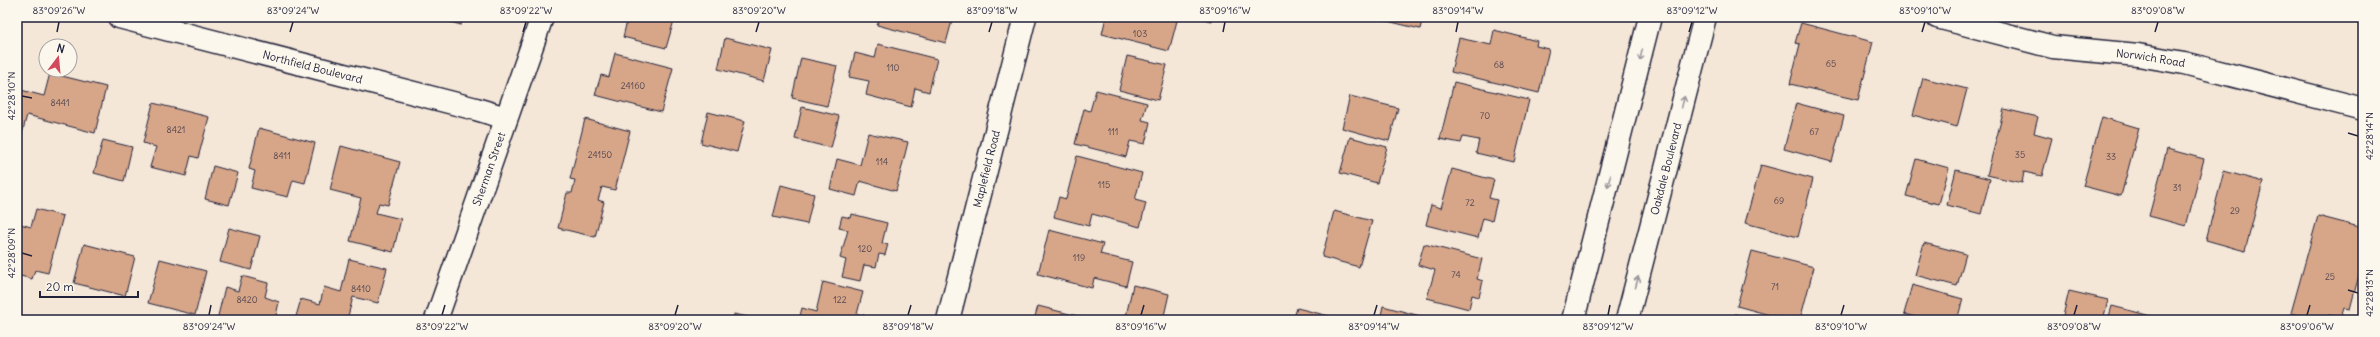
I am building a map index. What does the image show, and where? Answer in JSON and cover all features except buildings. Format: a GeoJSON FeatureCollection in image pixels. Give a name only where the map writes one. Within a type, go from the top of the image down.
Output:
{"type":"FeatureCollection","features":[{"type":"Feature","properties":{"kind":"street","name":"Northfield Boulevard"},"geometry":{"type":"LineString","coordinates":[[119,17],[506,118]]}},
{"type":"Feature","properties":{"kind":"street","name":"Sherman Street"},"geometry":{"type":"LineString","coordinates":[[436,320],[542,17]]}},
{"type":"Feature","properties":{"kind":"street","name":"Maplefield Road"},"geometry":{"type":"LineString","coordinates":[[948,320],[1025,17]]}},
{"type":"Feature","properties":{"kind":"street"},"geometry":{"type":"LineString","coordinates":[[1573,320],[1650,17]]}},
{"type":"Feature","properties":{"kind":"street","name":"Oakdale Boulevard"},"geometry":{"type":"LineString","coordinates":[[1627,320],[1704,17]]}},
{"type":"Feature","properties":{"kind":"street","name":"Norwich Road"},"geometry":{"type":"LineString","coordinates":[[1937,17],[2053,47],[2138,55],[2184,63],[2363,109]]}}]}
